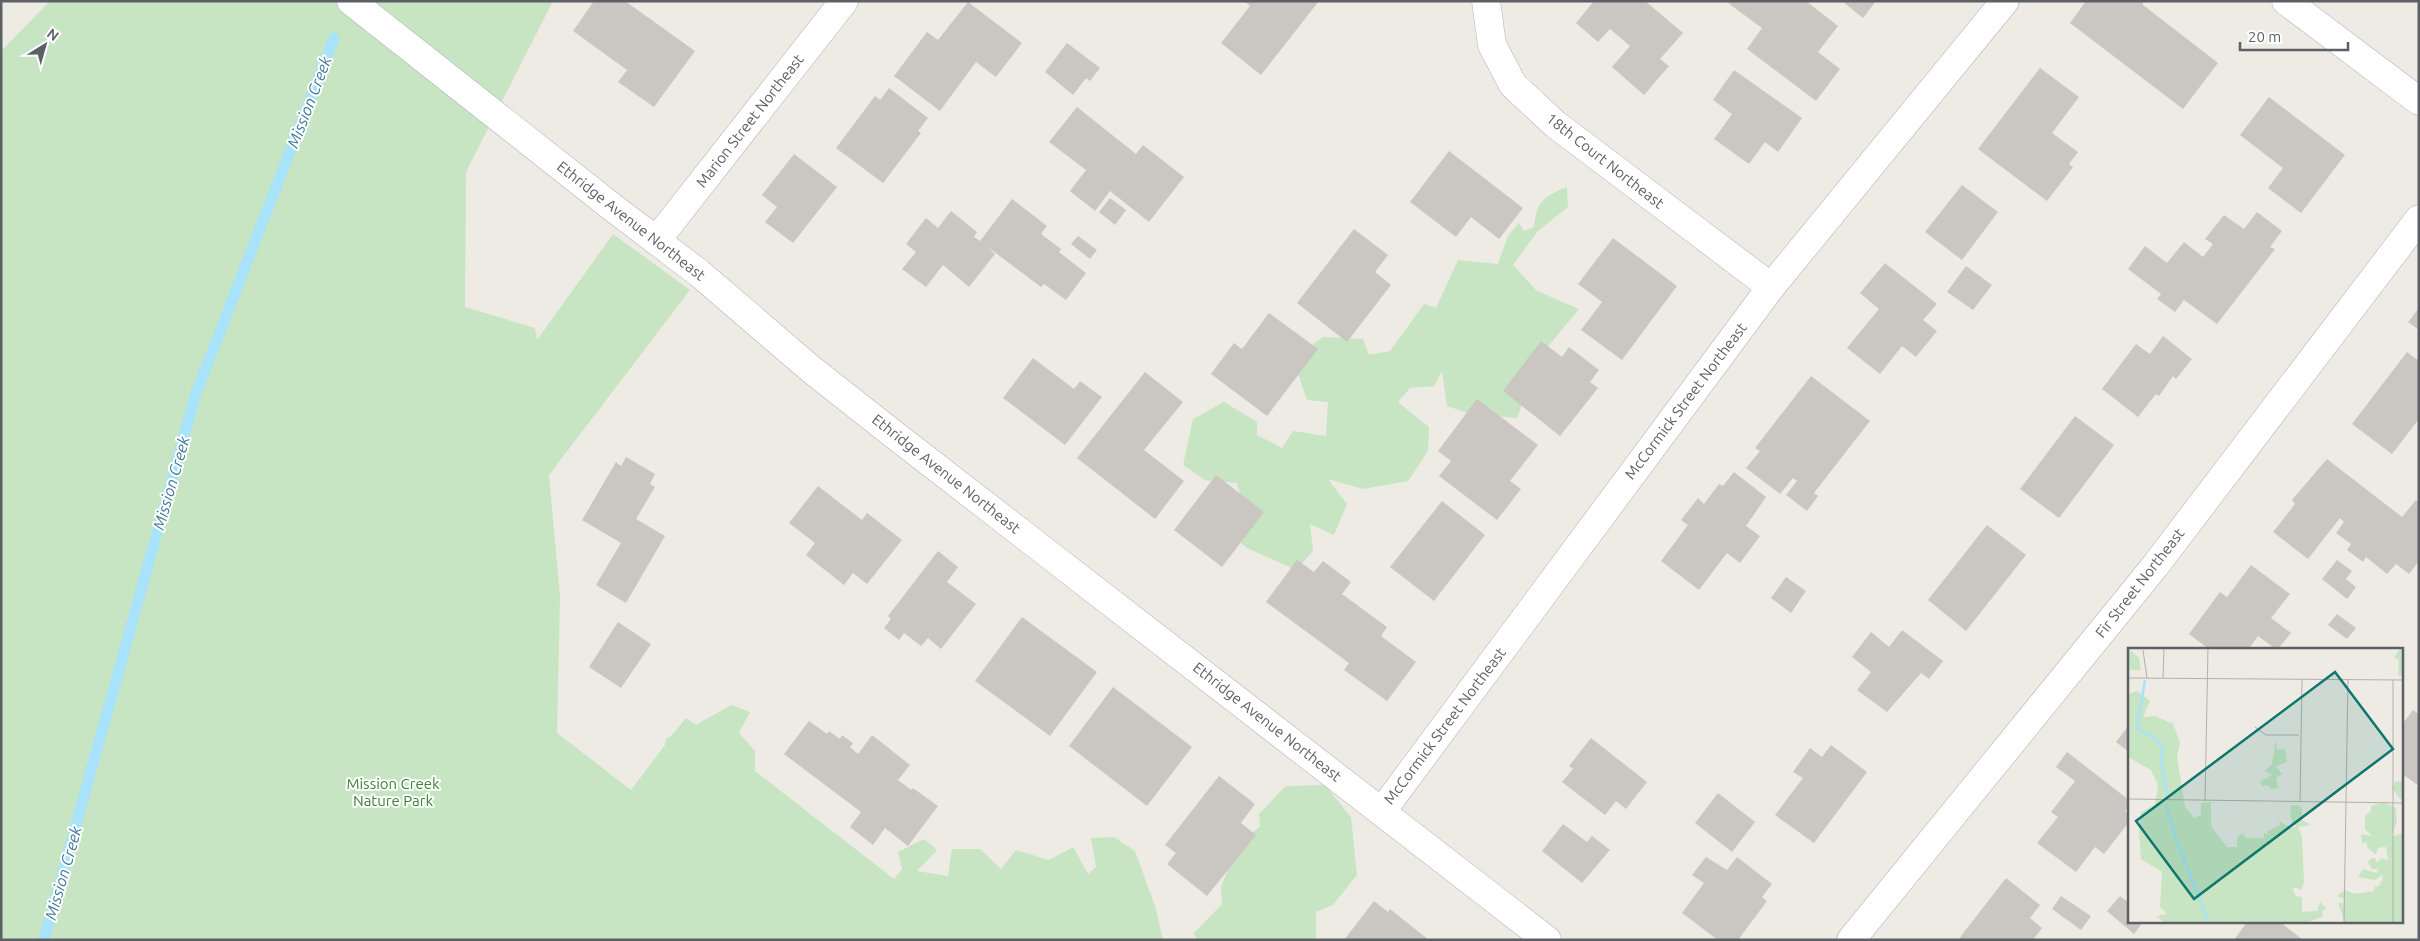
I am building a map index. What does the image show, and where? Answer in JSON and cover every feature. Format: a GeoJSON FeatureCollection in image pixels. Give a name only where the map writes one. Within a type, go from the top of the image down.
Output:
{"type":"FeatureCollection","features":[{"type":"Feature","properties":{"kind":"street","name":"Ethridge Avenue Northeast"},"geometry":{"type":"LineString","coordinates":[[351,1],[656,241],[700,273],[812,370],[892,433],[1548,940]]}},
{"type":"Feature","properties":{"kind":"street","name":"Marion Street Northeast"},"geometry":{"type":"LineString","coordinates":[[656,241],[844,1]]}},
{"type":"Feature","properties":{"kind":"street","name":"18th Court Northeast"},"geometry":{"type":"LineString","coordinates":[[1486,1],[1492,45],[1513,85],[1555,124],[1771,287]]}},
{"type":"Feature","properties":{"kind":"street","name":"McCormick Street Northeast"},"geometry":{"type":"LineString","coordinates":[[1382,811],[1771,287],[2005,1]]}},
{"type":"Feature","properties":{"kind":"street"},"geometry":{"type":"LineString","coordinates":[[2286,1],[2419,101]]}},
{"type":"Feature","properties":{"kind":"street","name":"Fir Street Northeast"},"geometry":{"type":"LineString","coordinates":[[1851,940],[2155,566],[2419,219]]}},
{"type":"Feature","properties":{"kind":"green space","name":"Mission Creek Nature Park"},"geometry":{"type":"Polygon","coordinates":[[[50,1],[553,1],[466,172],[465,307],[535,328],[537,340],[613,234],[690,290],[549,475],[560,596],[557,733],[631,790],[665,745],[666,739],[671,736],[686,718],[696,725],[731,705],[750,712],[739,733],[755,751],[755,771],[894,879],[902,869],[898,852],[924,839],[937,850],[917,871],[948,876],[952,849],[980,849],[1001,869],[1016,850],[1049,860],[1073,847],[1088,874],[1096,867],[1091,838],[1114,837],[1135,851],[1156,909],[1163,940],[1,940],[1,51],[50,1]]]}},
{"type":"Feature","properties":{"kind":"green space"},"geometry":{"type":"Polygon","coordinates":[[[1567,187],[1568,207],[1538,231],[1513,265],[1537,291],[1579,309],[1540,356],[1517,418],[1471,414],[1447,406],[1442,371],[1434,386],[1410,388],[1398,402],[1429,427],[1428,451],[1408,481],[1363,489],[1328,479],[1347,504],[1334,535],[1310,524],[1313,551],[1296,570],[1247,548],[1234,537],[1245,515],[1237,483],[1205,480],[1183,465],[1193,419],[1224,402],[1257,422],[1257,435],[1282,448],[1293,431],[1326,436],[1328,402],[1307,400],[1293,359],[1323,337],[1363,339],[1369,355],[1390,351],[1424,304],[1436,308],[1458,260],[1498,264],[1508,236],[1519,223],[1524,231],[1534,227],[1537,211],[1543,201],[1552,194],[1567,187]]]}},
{"type":"Feature","properties":{"kind":"green space"},"geometry":{"type":"Polygon","coordinates":[[[1325,785],[1351,817],[1357,875],[1333,905],[1316,912],[1316,938],[1313,940],[1198,940],[1193,934],[1222,904],[1221,887],[1239,841],[1260,827],[1259,814],[1286,786],[1325,785]]]}},
{"type":"Feature","properties":{"kind":"building"},"geometry":{"type":"Polygon","coordinates":[[[594,1],[625,1],[695,51],[654,107],[618,82],[627,70],[573,31],[594,1]]]}},
{"type":"Feature","properties":{"kind":"building"},"geometry":{"type":"Polygon","coordinates":[[[1244,1],[1319,1],[1261,75],[1221,43],[1250,6],[1244,1]]]}},
{"type":"Feature","properties":{"kind":"building"},"geometry":{"type":"Polygon","coordinates":[[[1594,1],[1645,1],[1683,33],[1660,59],[1669,66],[1644,95],[1612,67],[1630,46],[1610,29],[1598,42],[1576,23],[1594,1]]]}},
{"type":"Feature","properties":{"kind":"building"},"geometry":{"type":"Polygon","coordinates":[[[1730,1],[1806,1],[1838,26],[1818,52],[1840,69],[1816,101],[1747,49],[1762,28],[1728,3],[1730,1]]]}},
{"type":"Feature","properties":{"kind":"building"},"geometry":{"type":"Polygon","coordinates":[[[1842,1],[1876,1],[1863,18],[1842,1]]]}},
{"type":"Feature","properties":{"kind":"building"},"geometry":{"type":"Polygon","coordinates":[[[2086,1],[2143,1],[2143,5],[2218,63],[2183,109],[2070,23],[2086,1]]]}},
{"type":"Feature","properties":{"kind":"building"},"geometry":{"type":"Polygon","coordinates":[[[968,2],[1022,43],[996,77],[976,62],[940,111],[894,76],[927,32],[938,40],[968,2]]]}},
{"type":"Feature","properties":{"kind":"building"},"geometry":{"type":"Polygon","coordinates":[[[1067,43],[1100,68],[1090,81],[1086,78],[1073,95],[1045,72],[1067,43]]]}},
{"type":"Feature","properties":{"kind":"building"},"geometry":{"type":"Polygon","coordinates":[[[2040,68],[2079,97],[2052,133],[2078,152],[2069,164],[2073,167],[2047,201],[1978,149],[2040,68]]]}},
{"type":"Feature","properties":{"kind":"building"},"geometry":{"type":"Polygon","coordinates":[[[1734,70],[1802,118],[1778,152],[1765,142],[1749,164],[1714,139],[1732,114],[1713,100],[1734,70]]]}},
{"type":"Feature","properties":{"kind":"building"},"geometry":{"type":"Polygon","coordinates":[[[889,88],[928,118],[918,131],[921,133],[883,183],[836,148],[875,96],[880,100],[889,88]]]}},
{"type":"Feature","properties":{"kind":"building"},"geometry":{"type":"Polygon","coordinates":[[[2269,97],[2345,155],[2301,213],[2268,188],[2283,168],[2240,135],[2269,97]]]}},
{"type":"Feature","properties":{"kind":"building"},"geometry":{"type":"Polygon","coordinates":[[[1077,107],[1136,154],[1143,145],[1184,177],[1149,222],[1110,191],[1095,211],[1070,191],[1086,170],[1049,142],[1077,107]]]}},
{"type":"Feature","properties":{"kind":"building"},"geometry":{"type":"Polygon","coordinates":[[[1449,151],[1523,208],[1499,239],[1471,217],[1456,237],[1410,202],[1449,151]]]}},
{"type":"Feature","properties":{"kind":"building"},"geometry":{"type":"Polygon","coordinates":[[[794,154],[837,187],[793,243],[765,222],[777,207],[762,195],[794,154]]]}},
{"type":"Feature","properties":{"kind":"building"},"geometry":{"type":"Polygon","coordinates":[[[1962,185],[1998,212],[1962,260],[1925,232],[1962,185]]]}},
{"type":"Feature","properties":{"kind":"building"},"geometry":{"type":"Polygon","coordinates":[[[1110,198],[1126,210],[1115,225],[1099,212],[1110,198]]]}},
{"type":"Feature","properties":{"kind":"building"},"geometry":{"type":"Polygon","coordinates":[[[1012,199],[1047,226],[1041,234],[1061,249],[1059,252],[1086,273],[1066,300],[1044,284],[1041,287],[985,245],[995,254],[969,287],[943,265],[926,287],[902,269],[916,252],[906,244],[926,218],[938,228],[951,211],[977,232],[974,237],[980,241],[1012,199]]]}},
{"type":"Feature","properties":{"kind":"building"},"geometry":{"type":"Polygon","coordinates":[[[2257,212],[2282,231],[2270,247],[2275,249],[2217,324],[2184,300],[2175,312],[2157,299],[2161,294],[2128,269],[2145,246],[2167,263],[2184,242],[2203,257],[2213,244],[2205,239],[2224,215],[2244,229],[2257,212]]]}},
{"type":"Feature","properties":{"kind":"building"},"geometry":{"type":"Polygon","coordinates":[[[1354,229],[1388,255],[1375,272],[1391,285],[1347,342],[1297,303],[1354,229]]]}},
{"type":"Feature","properties":{"kind":"building"},"geometry":{"type":"Polygon","coordinates":[[[1078,236],[1097,250],[1090,259],[1071,244],[1078,236]]]}},
{"type":"Feature","properties":{"kind":"building"},"geometry":{"type":"Polygon","coordinates":[[[1613,238],[1677,286],[1622,360],[1581,330],[1602,302],[1578,284],[1613,238]]]}},
{"type":"Feature","properties":{"kind":"building"},"geometry":{"type":"Polygon","coordinates":[[[1885,263],[1937,304],[1923,320],[1937,331],[1916,357],[1902,346],[1880,374],[1847,348],[1879,309],[1860,293],[1885,263]]]}},
{"type":"Feature","properties":{"kind":"building"},"geometry":{"type":"Polygon","coordinates":[[[1966,266],[1992,285],[1973,310],[1947,292],[1966,266]]]}},
{"type":"Feature","properties":{"kind":"building"},"geometry":{"type":"Polygon","coordinates":[[[2419,308],[2419,330],[2408,322],[2419,308]]]}},
{"type":"Feature","properties":{"kind":"building"},"geometry":{"type":"Polygon","coordinates":[[[1269,313],[1318,349],[1267,416],[1211,374],[1234,343],[1242,349],[1269,313]]]}},
{"type":"Feature","properties":{"kind":"building"},"geometry":{"type":"Polygon","coordinates":[[[2163,336],[2192,359],[2176,379],[2173,376],[2159,396],[2156,394],[2138,417],[2102,389],[2136,344],[2150,354],[2163,336]]]}},
{"type":"Feature","properties":{"kind":"building"},"geometry":{"type":"Polygon","coordinates":[[[1541,341],[1562,357],[1569,347],[1599,370],[1590,382],[1598,388],[1560,436],[1503,391],[1541,341]]]}},
{"type":"Feature","properties":{"kind":"building"},"geometry":{"type":"Polygon","coordinates":[[[2407,352],[2419,361],[2419,419],[2392,454],[2352,424],[2407,352]]]}},
{"type":"Feature","properties":{"kind":"building"},"geometry":{"type":"Polygon","coordinates":[[[1033,358],[1074,389],[1080,381],[1102,397],[1065,445],[1003,398],[1033,358]]]}},
{"type":"Feature","properties":{"kind":"building"},"geometry":{"type":"Polygon","coordinates":[[[1145,372],[1183,402],[1144,450],[1184,481],[1155,519],[1077,458],[1145,372]]]}},
{"type":"Feature","properties":{"kind":"building"},"geometry":{"type":"Polygon","coordinates":[[[1811,376],[1870,421],[1814,493],[1818,496],[1807,511],[1786,495],[1797,481],[1793,478],[1780,494],[1746,468],[1760,451],[1755,448],[1811,376]]]}},
{"type":"Feature","properties":{"kind":"building"},"geometry":{"type":"Polygon","coordinates":[[[1477,399],[1538,445],[1510,481],[1521,489],[1497,520],[1439,476],[1451,461],[1438,451],[1477,399]]]}},
{"type":"Feature","properties":{"kind":"building"},"geometry":{"type":"Polygon","coordinates":[[[2075,416],[2114,445],[2059,518],[2020,489],[2075,416]]]}},
{"type":"Feature","properties":{"kind":"building"},"geometry":{"type":"Polygon","coordinates":[[[626,457],[655,474],[650,484],[655,487],[636,519],[665,536],[626,603],[596,585],[621,543],[582,520],[616,462],[621,466],[626,457]]]}},
{"type":"Feature","properties":{"kind":"building"},"geometry":{"type":"Polygon","coordinates":[[[2327,459],[2402,517],[2416,500],[2419,503],[2419,561],[2409,574],[2396,564],[2387,574],[2366,557],[2363,562],[2347,550],[2351,544],[2336,533],[2344,522],[2340,518],[2308,559],[2273,532],[2295,504],[2292,500],[2327,459]]]}},
{"type":"Feature","properties":{"kind":"building"},"geometry":{"type":"Polygon","coordinates":[[[1734,472],[1766,497],[1746,526],[1760,536],[1740,563],[1727,553],[1699,590],[1661,561],[1688,525],[1681,520],[1698,498],[1704,504],[1719,484],[1723,486],[1734,472]]]}},
{"type":"Feature","properties":{"kind":"building"},"geometry":{"type":"Polygon","coordinates":[[[1216,475],[1264,512],[1222,567],[1174,530],[1216,475]]]}},
{"type":"Feature","properties":{"kind":"building"},"geometry":{"type":"Polygon","coordinates":[[[818,486],[862,520],[867,513],[902,540],[867,584],[853,573],[844,585],[806,555],[815,543],[789,523],[818,486]]]}},
{"type":"Feature","properties":{"kind":"building"},"geometry":{"type":"Polygon","coordinates":[[[1442,501],[1485,535],[1434,601],[1390,567],[1442,501]]]}},
{"type":"Feature","properties":{"kind":"building"},"geometry":{"type":"Polygon","coordinates":[[[1987,525],[2026,555],[1966,631],[1928,600],[1987,525]]]}},
{"type":"Feature","properties":{"kind":"building"},"geometry":{"type":"Polygon","coordinates":[[[938,551],[958,567],[947,582],[976,604],[941,649],[928,638],[921,646],[904,633],[899,640],[884,628],[891,619],[888,616],[938,551]]]}},
{"type":"Feature","properties":{"kind":"building"},"geometry":{"type":"Polygon","coordinates":[[[1297,560],[1314,572],[1323,561],[1351,582],[1342,594],[1387,627],[1381,636],[1416,662],[1387,701],[1344,670],[1349,663],[1266,602],[1297,560]]]}},
{"type":"Feature","properties":{"kind":"building"},"geometry":{"type":"Polygon","coordinates":[[[2337,560],[2352,571],[2346,579],[2356,587],[2347,599],[2322,579],[2337,560]]]}},
{"type":"Feature","properties":{"kind":"building"},"geometry":{"type":"Polygon","coordinates":[[[2251,565],[2290,594],[2271,618],[2291,633],[2279,648],[2274,648],[2258,636],[2249,648],[2207,648],[2189,634],[2220,592],[2227,597],[2251,565]]]}},
{"type":"Feature","properties":{"kind":"building"},"geometry":{"type":"Polygon","coordinates":[[[1786,577],[1806,591],[1791,613],[1771,598],[1786,577]]]}},
{"type":"Feature","properties":{"kind":"building"},"geometry":{"type":"Polygon","coordinates":[[[2337,614],[2356,628],[2347,639],[2328,625],[2337,614]]]}},
{"type":"Feature","properties":{"kind":"building"},"geometry":{"type":"Polygon","coordinates":[[[1022,617],[1097,672],[1050,736],[975,681],[1022,617]]]}},
{"type":"Feature","properties":{"kind":"building"},"geometry":{"type":"Polygon","coordinates":[[[618,622],[651,644],[621,688],[589,667],[618,622]]]}},
{"type":"Feature","properties":{"kind":"building"},"geometry":{"type":"Polygon","coordinates":[[[1902,630],[1943,661],[1929,679],[1921,673],[1887,712],[1857,690],[1871,672],[1852,657],[1871,632],[1889,647],[1902,630]]]}},
{"type":"Feature","properties":{"kind":"building"},"geometry":{"type":"Polygon","coordinates":[[[1113,687],[1192,747],[1147,806],[1069,746],[1113,687]]]}},
{"type":"Feature","properties":{"kind":"building"},"geometry":{"type":"Polygon","coordinates":[[[2413,710],[2419,714],[2419,786],[2405,776],[2402,779],[2402,725],[2413,710]]]}},
{"type":"Feature","properties":{"kind":"building"},"geometry":{"type":"Polygon","coordinates":[[[809,721],[827,734],[829,731],[840,739],[842,735],[853,743],[850,747],[858,754],[872,735],[910,765],[898,780],[938,806],[908,846],[885,828],[873,845],[850,827],[861,812],[784,754],[809,721]]]}},
{"type":"Feature","properties":{"kind":"building"},"geometry":{"type":"Polygon","coordinates":[[[2128,726],[2128,751],[2116,742],[2128,726]]]}},
{"type":"Feature","properties":{"kind":"building"},"geometry":{"type":"Polygon","coordinates":[[[1591,738],[1647,782],[1626,809],[1616,801],[1605,815],[1562,782],[1573,769],[1569,766],[1591,738]]]}},
{"type":"Feature","properties":{"kind":"building"},"geometry":{"type":"Polygon","coordinates":[[[1831,745],[1867,772],[1814,843],[1775,815],[1803,778],[1793,772],[1810,748],[1822,757],[1831,745]]]}},
{"type":"Feature","properties":{"kind":"building"},"geometry":{"type":"Polygon","coordinates":[[[2067,752],[2128,799],[2128,807],[2125,811],[2128,813],[2128,823],[2104,854],[2095,847],[2076,872],[2037,843],[2058,817],[2051,812],[2075,781],[2056,767],[2067,752]]]}},
{"type":"Feature","properties":{"kind":"building"},"geometry":{"type":"Polygon","coordinates":[[[1219,776],[1255,804],[1241,823],[1256,835],[1207,896],[1167,864],[1176,853],[1165,845],[1219,776]]]}},
{"type":"Feature","properties":{"kind":"building"},"geometry":{"type":"Polygon","coordinates":[[[1718,793],[1755,822],[1732,852],[1695,823],[1718,793]]]}},
{"type":"Feature","properties":{"kind":"building"},"geometry":{"type":"Polygon","coordinates":[[[1563,824],[1587,842],[1592,836],[1610,850],[1582,883],[1542,851],[1563,824]]]}},
{"type":"Feature","properties":{"kind":"building"},"geometry":{"type":"Polygon","coordinates":[[[1706,857],[1727,870],[1737,857],[1772,884],[1762,897],[1767,901],[1738,940],[1718,940],[1682,913],[1704,883],[1692,875],[1706,857]]]}},
{"type":"Feature","properties":{"kind":"building"},"geometry":{"type":"Polygon","coordinates":[[[2006,878],[2040,905],[2030,918],[2042,928],[2033,940],[1958,940],[2006,878]]]}},
{"type":"Feature","properties":{"kind":"building"},"geometry":{"type":"Polygon","coordinates":[[[2061,896],[2091,916],[2081,930],[2052,909],[2061,896]]]}},
{"type":"Feature","properties":{"kind":"building"},"geometry":{"type":"Polygon","coordinates":[[[2120,896],[2128,902],[2128,924],[2142,924],[2134,934],[2107,911],[2120,896]]]}},
{"type":"Feature","properties":{"kind":"building"},"geometry":{"type":"Polygon","coordinates":[[[1374,901],[1388,912],[1390,909],[1429,940],[1344,940],[1374,901]]]}},
{"type":"Feature","properties":{"kind":"building"},"geometry":{"type":"Polygon","coordinates":[[[2246,924],[2283,924],[2303,940],[2234,940],[2246,924]]]}},
{"type":"Feature","properties":{"kind":"waterway","name":"Mission Creek"},"geometry":{"type":"LineString","coordinates":[[44,940],[195,396],[334,38]]}}]}
